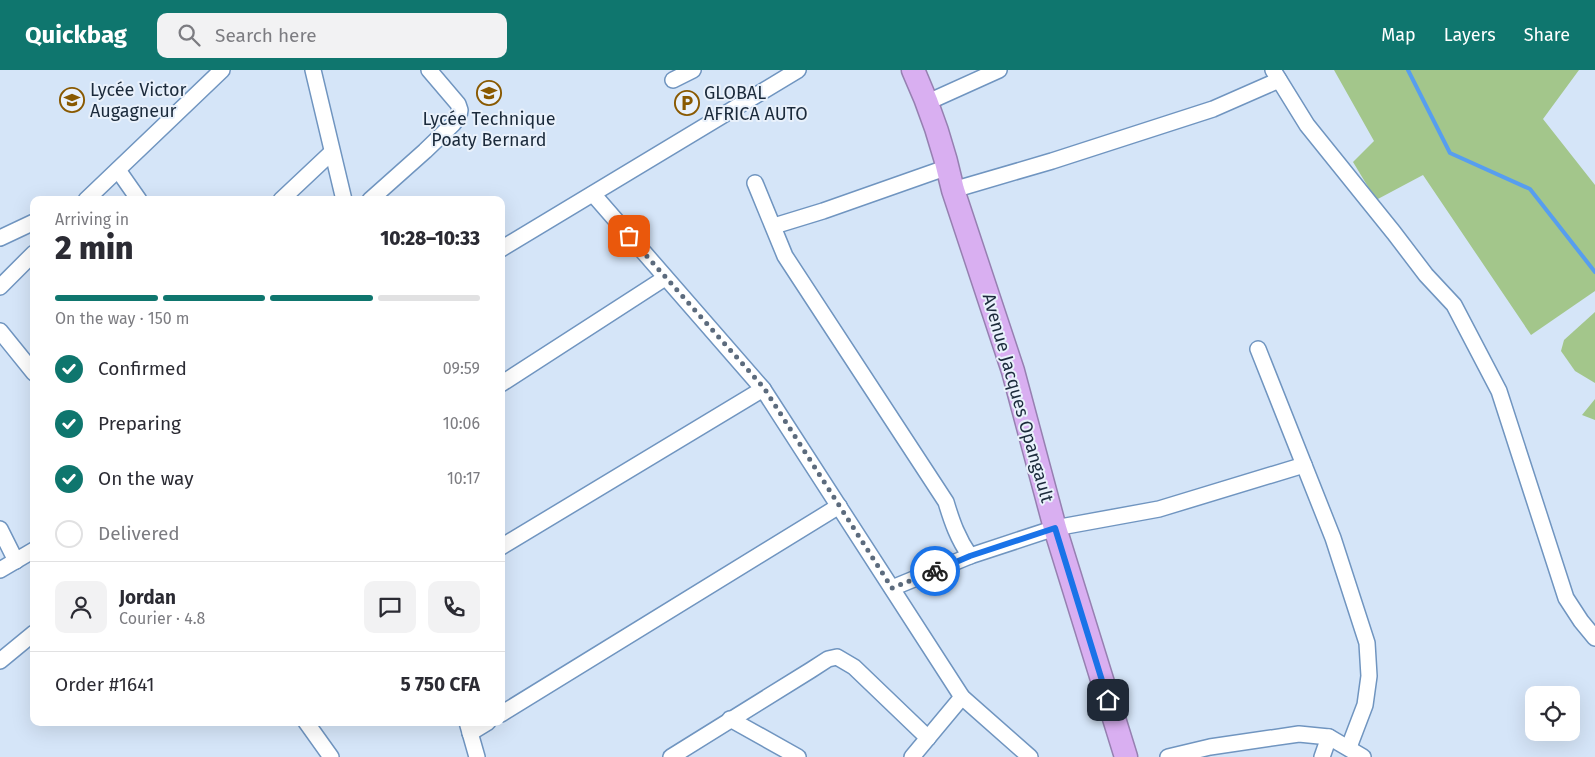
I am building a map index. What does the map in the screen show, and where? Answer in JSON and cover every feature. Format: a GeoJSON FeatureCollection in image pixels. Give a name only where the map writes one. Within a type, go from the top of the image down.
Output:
{"type":"FeatureCollection","features":[{"type":"Feature","properties":{"kind":"highway","name":"Avenue Jacques Opangault"},"geometry":{"type":"LineString","coordinates":[[913,70],[928,102],[954,190],[1013,371],[1055,528],[1126,757]]}},
{"type":"Feature","properties":{"kind":"street"},"geometry":{"type":"LineString","coordinates":[[88,196],[222,70]]}},
{"type":"Feature","properties":{"kind":"street"},"geometry":{"type":"LineString","coordinates":[[313,70],[343,196]]}},
{"type":"Feature","properties":{"kind":"street"},"geometry":{"type":"LineString","coordinates":[[375,196],[426,151],[454,124],[459,116],[458,104],[429,70]]}},
{"type":"Feature","properties":{"kind":"street"},"geometry":{"type":"LineString","coordinates":[[673,80],[693,70]]}},
{"type":"Feature","properties":{"kind":"street"},"geometry":{"type":"LineString","coordinates":[[505,247],[798,70]]}},
{"type":"Feature","properties":{"kind":"street"},"geometry":{"type":"LineString","coordinates":[[928,102],[999,70]]}},
{"type":"Feature","properties":{"kind":"street"},"geometry":{"type":"LineString","coordinates":[[954,190],[1052,161],[1213,109],[1276,75],[1307,125],[1426,275],[1454,305],[1498,391],[1566,598],[1595,638]]}},
{"type":"Feature","properties":{"kind":"street"},"geometry":{"type":"LineString","coordinates":[[285,196],[332,152]]}},
{"type":"Feature","properties":{"kind":"street"},"geometry":{"type":"LineString","coordinates":[[774,226],[823,211],[948,167]]}},
{"type":"Feature","properties":{"kind":"street"},"geometry":{"type":"LineString","coordinates":[[118,170],[136,196]]}},
{"type":"Feature","properties":{"kind":"street"},"geometry":{"type":"LineString","coordinates":[[755,183],[785,256],[946,502],[954,530],[970,556]]}},
{"type":"Feature","properties":{"kind":"street"},"geometry":{"type":"LineString","coordinates":[[593,194],[665,278],[764,388],[962,697],[1030,757]]}},
{"type":"Feature","properties":{"kind":"street"},"geometry":{"type":"LineString","coordinates":[[0,238],[30,224]]}},
{"type":"Feature","properties":{"kind":"street"},"geometry":{"type":"LineString","coordinates":[[0,288],[30,257]]}},
{"type":"Feature","properties":{"kind":"street"},"geometry":{"type":"LineString","coordinates":[[505,381],[665,278]]}},
{"type":"Feature","properties":{"kind":"street"},"geometry":{"type":"LineString","coordinates":[[0,331],[30,368]]}},
{"type":"Feature","properties":{"kind":"street"},"geometry":{"type":"LineString","coordinates":[[1258,349],[1332,538],[1367,643],[1369,676],[1365,705],[1349,747]]}},
{"type":"Feature","properties":{"kind":"street"},"geometry":{"type":"LineString","coordinates":[[505,545],[764,388]]}},
{"type":"Feature","properties":{"kind":"street"},"geometry":{"type":"LineString","coordinates":[[892,588],[970,556],[1055,528],[1159,509],[1304,465]]}},
{"type":"Feature","properties":{"kind":"street"},"geometry":{"type":"LineString","coordinates":[[505,712],[839,506]]}},
{"type":"Feature","properties":{"kind":"street"},"geometry":{"type":"LineString","coordinates":[[0,529],[16,561]]}},
{"type":"Feature","properties":{"kind":"street"},"geometry":{"type":"LineString","coordinates":[[0,570],[30,552]]}},
{"type":"Feature","properties":{"kind":"street"},"geometry":{"type":"LineString","coordinates":[[0,661],[30,636]]}},
{"type":"Feature","properties":{"kind":"street"},"geometry":{"type":"LineString","coordinates":[[671,757],[817,666],[837,656],[854,667],[928,738]]}},
{"type":"Feature","properties":{"kind":"street"},"geometry":{"type":"LineString","coordinates":[[912,757],[962,697]]}},
{"type":"Feature","properties":{"kind":"street"},"geometry":{"type":"LineString","coordinates":[[730,719],[798,757]]}},
{"type":"Feature","properties":{"kind":"street"},"geometry":{"type":"LineString","coordinates":[[309,726],[331,757]]}},
{"type":"Feature","properties":{"kind":"street"},"geometry":{"type":"LineString","coordinates":[[468,728],[477,757]]}},
{"type":"Feature","properties":{"kind":"street"},"geometry":{"type":"LineString","coordinates":[[1168,757],[1211,752],[1300,734],[1329,737],[1349,747],[1363,757]]}},
{"type":"Feature","properties":{"kind":"street"},"geometry":{"type":"LineString","coordinates":[[1322,757],[1329,737]]}},
{"type":"Feature","properties":{"kind":"green space"},"geometry":{"type":"Polygon","coordinates":[[[1334,70],[1579,70],[1543,119],[1595,185],[1595,291],[1531,335],[1423,175],[1376,200],[1353,162],[1374,141],[1334,70]]]}},
{"type":"Feature","properties":{"kind":"green space"},"geometry":{"type":"Polygon","coordinates":[[[1595,312],[1595,383],[1575,371],[1561,351],[1564,340],[1595,312]]]}},
{"type":"Feature","properties":{"kind":"green space"},"geometry":{"type":"Polygon","coordinates":[[[1595,399],[1595,420],[1582,415],[1595,399]]]}},
{"type":"Feature","properties":{"kind":"waterway"},"geometry":{"type":"LineString","coordinates":[[1408,70],[1450,153],[1530,189],[1595,272]]}},
{"type":"Feature","properties":{"kind":"way so far"},"geometry":{"type":"LineString","coordinates":[[629,236],[764,388],[892,588],[935,571]]}},
{"type":"Feature","properties":{"kind":"place","name":"Lycée Technique Poaty Bernard"},"geometry":{"type":"Point","coordinates":[489,93]}},
{"type":"Feature","properties":{"kind":"place","name":"Lycée Victor Augagneur"},"geometry":{"type":"Point","coordinates":[72,100]}},
{"type":"Feature","properties":{"kind":"place","name":"GLOBAL AFRICA AUTO"},"geometry":{"type":"Point","coordinates":[687,103]}},
{"type":"Feature","properties":{"kind":"route"},"geometry":{"type":"LineString","coordinates":[[935,571],[970,556],[1055,528],[1108,700]]}}]}
